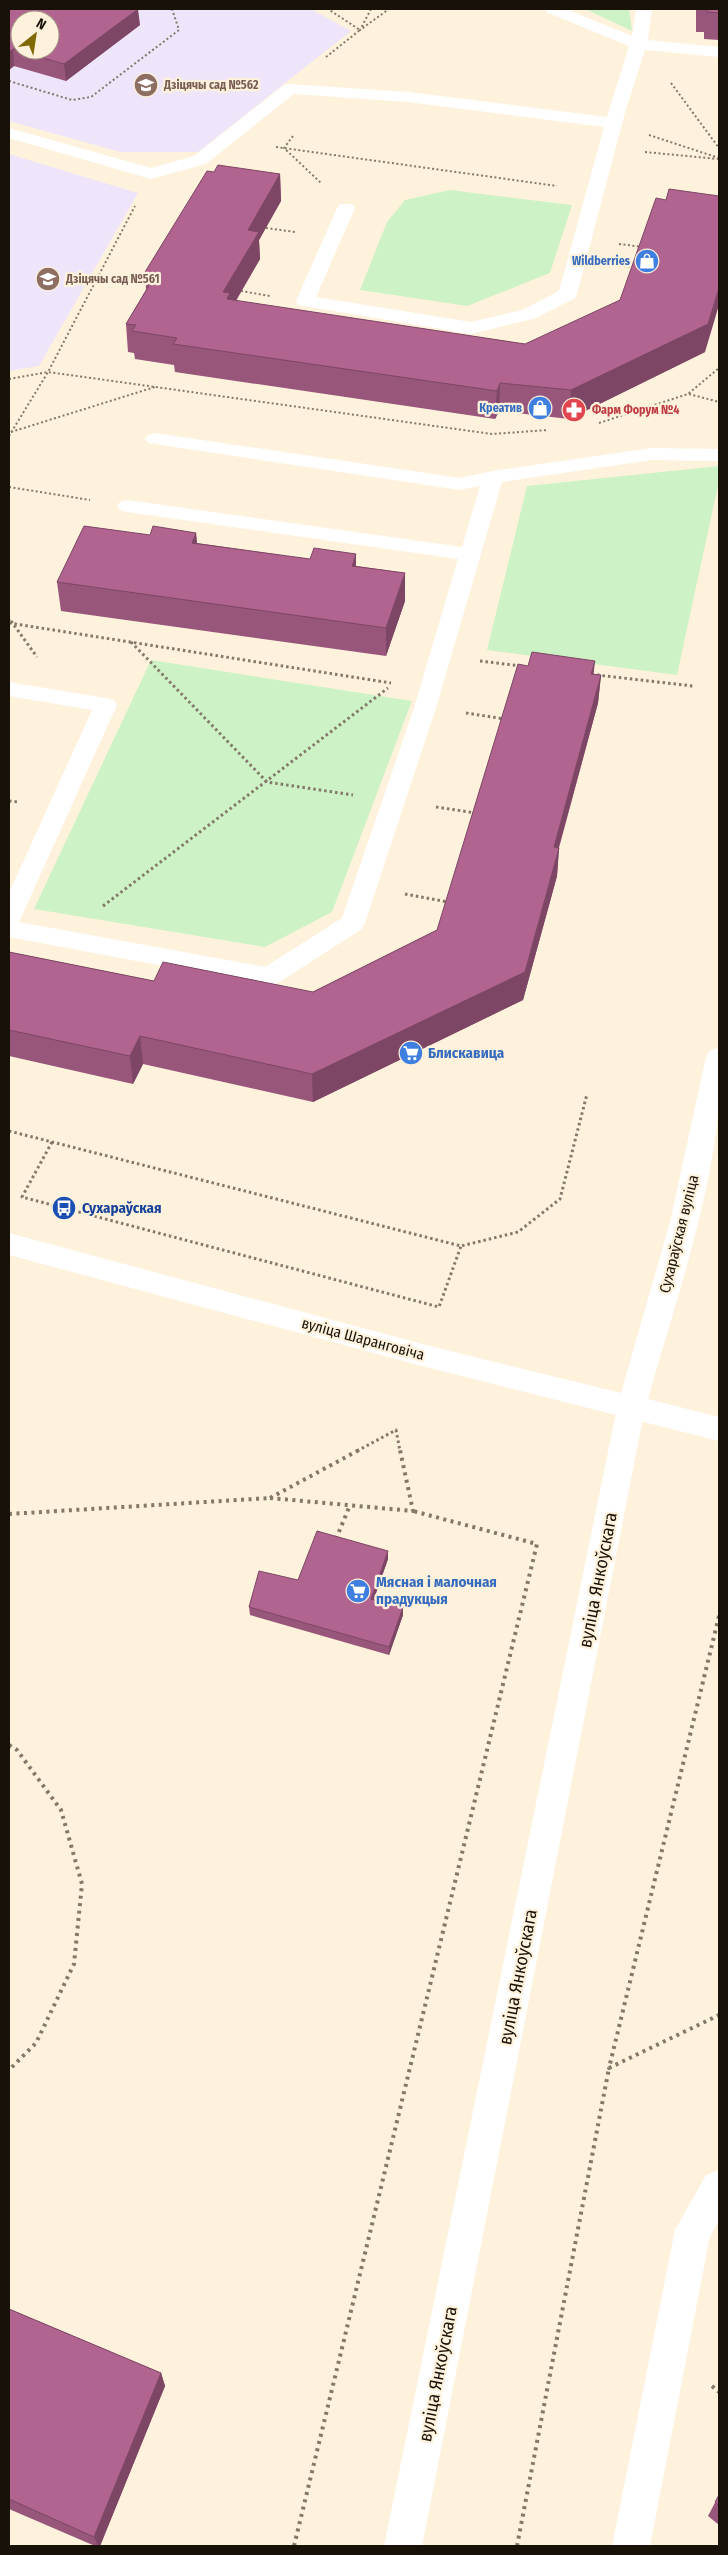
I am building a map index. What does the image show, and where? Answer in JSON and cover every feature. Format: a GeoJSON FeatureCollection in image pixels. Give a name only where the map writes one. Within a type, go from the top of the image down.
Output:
{"type":"FeatureCollection","features":[{"type":"Feature","properties":{"kind":"main road"},"geometry":{"type":"LineString","coordinates":[[552,9],[637,47],[719,52]]}},
{"type":"Feature","properties":{"kind":"main road"},"geometry":{"type":"LineString","coordinates":[[346,208],[305,301],[472,328],[528,314],[568,294],[609,148],[614,123],[637,47],[644,9]]}},
{"type":"Feature","properties":{"kind":"main road"},"geometry":{"type":"LineString","coordinates":[[9,132],[151,174],[200,160],[290,89],[408,97],[614,123]]}},
{"type":"Feature","properties":{"kind":"main road"},"geometry":{"type":"LineString","coordinates":[[155,439],[460,484],[493,477],[652,454],[719,455]]}},
{"type":"Feature","properties":{"kind":"main road"},"geometry":{"type":"LineString","coordinates":[[9,929],[269,977],[353,923],[395,801],[440,656],[468,554],[493,477]]}},
{"type":"Feature","properties":{"kind":"main road"},"geometry":{"type":"LineString","coordinates":[[127,506],[468,554]]}},
{"type":"Feature","properties":{"kind":"main road"},"geometry":{"type":"LineString","coordinates":[[9,689],[106,705],[9,919]]}},
{"type":"Feature","properties":{"kind":"main road","name":"Сухараўская вуліца"},"geometry":{"type":"LineString","coordinates":[[631,1408],[684,1222],[719,1057]]}},
{"type":"Feature","properties":{"kind":"main road","name":"вуліца Шаранговіча"},"geometry":{"type":"LineString","coordinates":[[9,1244],[631,1408],[719,1429]]}},
{"type":"Feature","properties":{"kind":"main road","name":"вуліца Янкоўскага"},"geometry":{"type":"LineString","coordinates":[[403,2546],[631,1408]]}},
{"type":"Feature","properties":{"kind":"main road"},"geometry":{"type":"LineString","coordinates":[[631,2546],[693,2230],[719,2188]]}},
{"type":"Feature","properties":{"kind":"path"},"geometry":{"type":"LineString","coordinates":[[9,81],[72,100],[90,97],[179,30],[172,9]]}},
{"type":"Feature","properties":{"kind":"path"},"geometry":{"type":"LineString","coordinates":[[328,9],[360,30]]}},
{"type":"Feature","properties":{"kind":"path"},"geometry":{"type":"LineString","coordinates":[[360,30],[371,9]]}},
{"type":"Feature","properties":{"kind":"path"},"geometry":{"type":"LineString","coordinates":[[360,30],[389,9]]}},
{"type":"Feature","properties":{"kind":"path"},"geometry":{"type":"LineString","coordinates":[[637,47],[675,88],[719,148]]}},
{"type":"Feature","properties":{"kind":"path"},"geometry":{"type":"LineString","coordinates":[[614,123],[719,159]]}},
{"type":"Feature","properties":{"kind":"path"},"geometry":{"type":"LineString","coordinates":[[226,140],[596,191]]}},
{"type":"Feature","properties":{"kind":"path"},"geometry":{"type":"LineString","coordinates":[[609,148],[719,159]]}},
{"type":"Feature","properties":{"kind":"path"},"geometry":{"type":"LineString","coordinates":[[10,434],[48,372],[151,174]]}},
{"type":"Feature","properties":{"kind":"path"},"geometry":{"type":"LineString","coordinates":[[634,268],[635,263]]}},
{"type":"Feature","properties":{"kind":"path"},"geometry":{"type":"LineString","coordinates":[[595,425],[688,394],[719,368]]}},
{"type":"Feature","properties":{"kind":"path"},"geometry":{"type":"LineString","coordinates":[[9,379],[48,372],[492,434],[558,430]]}},
{"type":"Feature","properties":{"kind":"path"},"geometry":{"type":"LineString","coordinates":[[10,434],[156,387]]}},
{"type":"Feature","properties":{"kind":"path"},"geometry":{"type":"LineString","coordinates":[[688,394],[719,402]]}},
{"type":"Feature","properties":{"kind":"path"},"geometry":{"type":"LineString","coordinates":[[9,487],[127,506]]}},
{"type":"Feature","properties":{"kind":"path"},"geometry":{"type":"LineString","coordinates":[[9,623],[395,683],[59,939]]}},
{"type":"Feature","properties":{"kind":"path"},"geometry":{"type":"LineString","coordinates":[[131,642],[267,782],[395,801]]}},
{"type":"Feature","properties":{"kind":"path"},"geometry":{"type":"LineString","coordinates":[[440,656],[528,667]]}},
{"type":"Feature","properties":{"kind":"path"},"geometry":{"type":"LineString","coordinates":[[596,675],[693,686]]}},
{"type":"Feature","properties":{"kind":"path"},"geometry":{"type":"LineString","coordinates":[[364,887],[454,903]]}},
{"type":"Feature","properties":{"kind":"path"},"geometry":{"type":"LineString","coordinates":[[9,1131],[460,1246],[518,1232],[560,1199],[587,1094]]}},
{"type":"Feature","properties":{"kind":"path"},"geometry":{"type":"LineString","coordinates":[[52,1142],[22,1197],[439,1307],[460,1246]]}},
{"type":"Feature","properties":{"kind":"path"},"geometry":{"type":"LineString","coordinates":[[270,1498],[396,1430],[413,1511]]}},
{"type":"Feature","properties":{"kind":"path"},"geometry":{"type":"LineString","coordinates":[[9,1514],[270,1498],[413,1511],[537,1544],[294,2546]]}},
{"type":"Feature","properties":{"kind":"path"},"geometry":{"type":"LineString","coordinates":[[334,1544],[350,1505]]}},
{"type":"Feature","properties":{"kind":"path"},"geometry":{"type":"LineString","coordinates":[[518,2546],[609,2068],[719,1616]]}},
{"type":"Feature","properties":{"kind":"path"},"geometry":{"type":"LineString","coordinates":[[9,1745],[17,1750],[62,1810],[82,1884],[74,1964],[36,2043],[9,2070]]}},
{"type":"Feature","properties":{"kind":"path"},"geometry":{"type":"LineString","coordinates":[[609,2068],[719,2014]]}},
{"type":"Feature","properties":{"kind":"shaded area","name":"Дзіцячы сад №562"},"geometry":{"type":"Polygon","coordinates":[[[9,9],[311,9],[351,31],[198,152],[120,152],[9,121],[9,9]]]}},
{"type":"Feature","properties":{"kind":"shaded area","name":"Дзіцячы сад №561"},"geometry":{"type":"Polygon","coordinates":[[[9,154],[138,193],[39,366],[9,371],[9,154]]]}},
{"type":"Feature","properties":{"kind":"green space"},"geometry":{"type":"Polygon","coordinates":[[[585,9],[629,9],[632,31],[585,9]]]}},
{"type":"Feature","properties":{"kind":"green space"},"geometry":{"type":"Polygon","coordinates":[[[450,190],[572,205],[550,273],[467,306],[360,290],[387,222],[405,200],[450,190]]]}},
{"type":"Feature","properties":{"kind":"green space"},"geometry":{"type":"Polygon","coordinates":[[[719,466],[719,481],[677,675],[487,650],[527,486],[719,466]]]}},
{"type":"Feature","properties":{"kind":"green space"},"geometry":{"type":"Polygon","coordinates":[[[151,660],[412,701],[332,912],[265,947],[34,909],[151,660]]]}},
{"type":"Feature","properties":{"kind":"building"},"geometry":{"type":"Polygon","coordinates":[[[9,9],[138,9],[64,64],[50,60],[60,60],[60,10],[10,10],[10,51],[9,9]]]}},
{"type":"Feature","properties":{"kind":"building"},"geometry":{"type":"Polygon","coordinates":[[[707,9],[719,9],[719,13],[707,12],[707,9]]]}},
{"type":"Feature","properties":{"kind":"building"},"geometry":{"type":"Polygon","coordinates":[[[218,165],[280,174],[248,230],[259,232],[223,292],[230,293],[227,299],[525,344],[620,300],[656,198],[666,200],[669,189],[719,196],[719,288],[708,324],[571,390],[500,383],[497,391],[173,344],[177,338],[132,331],[136,325],[126,324],[156,274],[145,272],[207,171],[214,172],[218,165]]]}},
{"type":"Feature","properties":{"kind":"building"},"geometry":{"type":"Polygon","coordinates":[[[84,526],[150,535],[153,526],[196,533],[192,543],[310,559],[314,548],[356,554],[352,566],[405,573],[386,628],[57,582],[84,526]]]}},
{"type":"Feature","properties":{"kind":"building"},"geometry":{"type":"Polygon","coordinates":[[[532,652],[595,661],[591,674],[601,675],[554,847],[559,848],[525,972],[312,1074],[140,1036],[130,1056],[9,1030],[9,952],[154,981],[163,962],[313,992],[437,930],[518,664],[528,666],[532,652]]]}},
{"type":"Feature","properties":{"kind":"building"},"geometry":{"type":"Polygon","coordinates":[[[317,1531],[388,1551],[371,1599],[403,1607],[389,1647],[249,1607],[259,1571],[298,1580],[317,1531]]]}},
{"type":"Feature","properties":{"kind":"building"},"geometry":{"type":"Polygon","coordinates":[[[9,2309],[161,2373],[94,2537],[9,2499],[9,2309]]]}},
{"type":"Feature","properties":{"kind":"building"},"geometry":{"type":"Polygon","coordinates":[[[719,2495],[719,2506],[715,2502],[719,2495]]]}},
{"type":"Feature","properties":{"kind":"place","name":"Дзіцячы сад №562"},"geometry":{"type":"Point","coordinates":[146,85]}},
{"type":"Feature","properties":{"kind":"place","name":"Wildberries"},"geometry":{"type":"Point","coordinates":[647,261]}},
{"type":"Feature","properties":{"kind":"place","name":"Дзіцячы сад №561"},"geometry":{"type":"Point","coordinates":[48,279]}},
{"type":"Feature","properties":{"kind":"place","name":"Креатив"},"geometry":{"type":"Point","coordinates":[540,408]}},
{"type":"Feature","properties":{"kind":"place","name":"Фарм Форум №4"},"geometry":{"type":"Point","coordinates":[574,410]}},
{"type":"Feature","properties":{"kind":"place","name":"Блискавица"},"geometry":{"type":"Point","coordinates":[411,1053]}},
{"type":"Feature","properties":{"kind":"place","name":"Сухараўская"},"geometry":{"type":"Point","coordinates":[64,1208]}},
{"type":"Feature","properties":{"kind":"place","name":"Мясная і малочная прадукцыя"},"geometry":{"type":"Point","coordinates":[358,1591]}}]}
